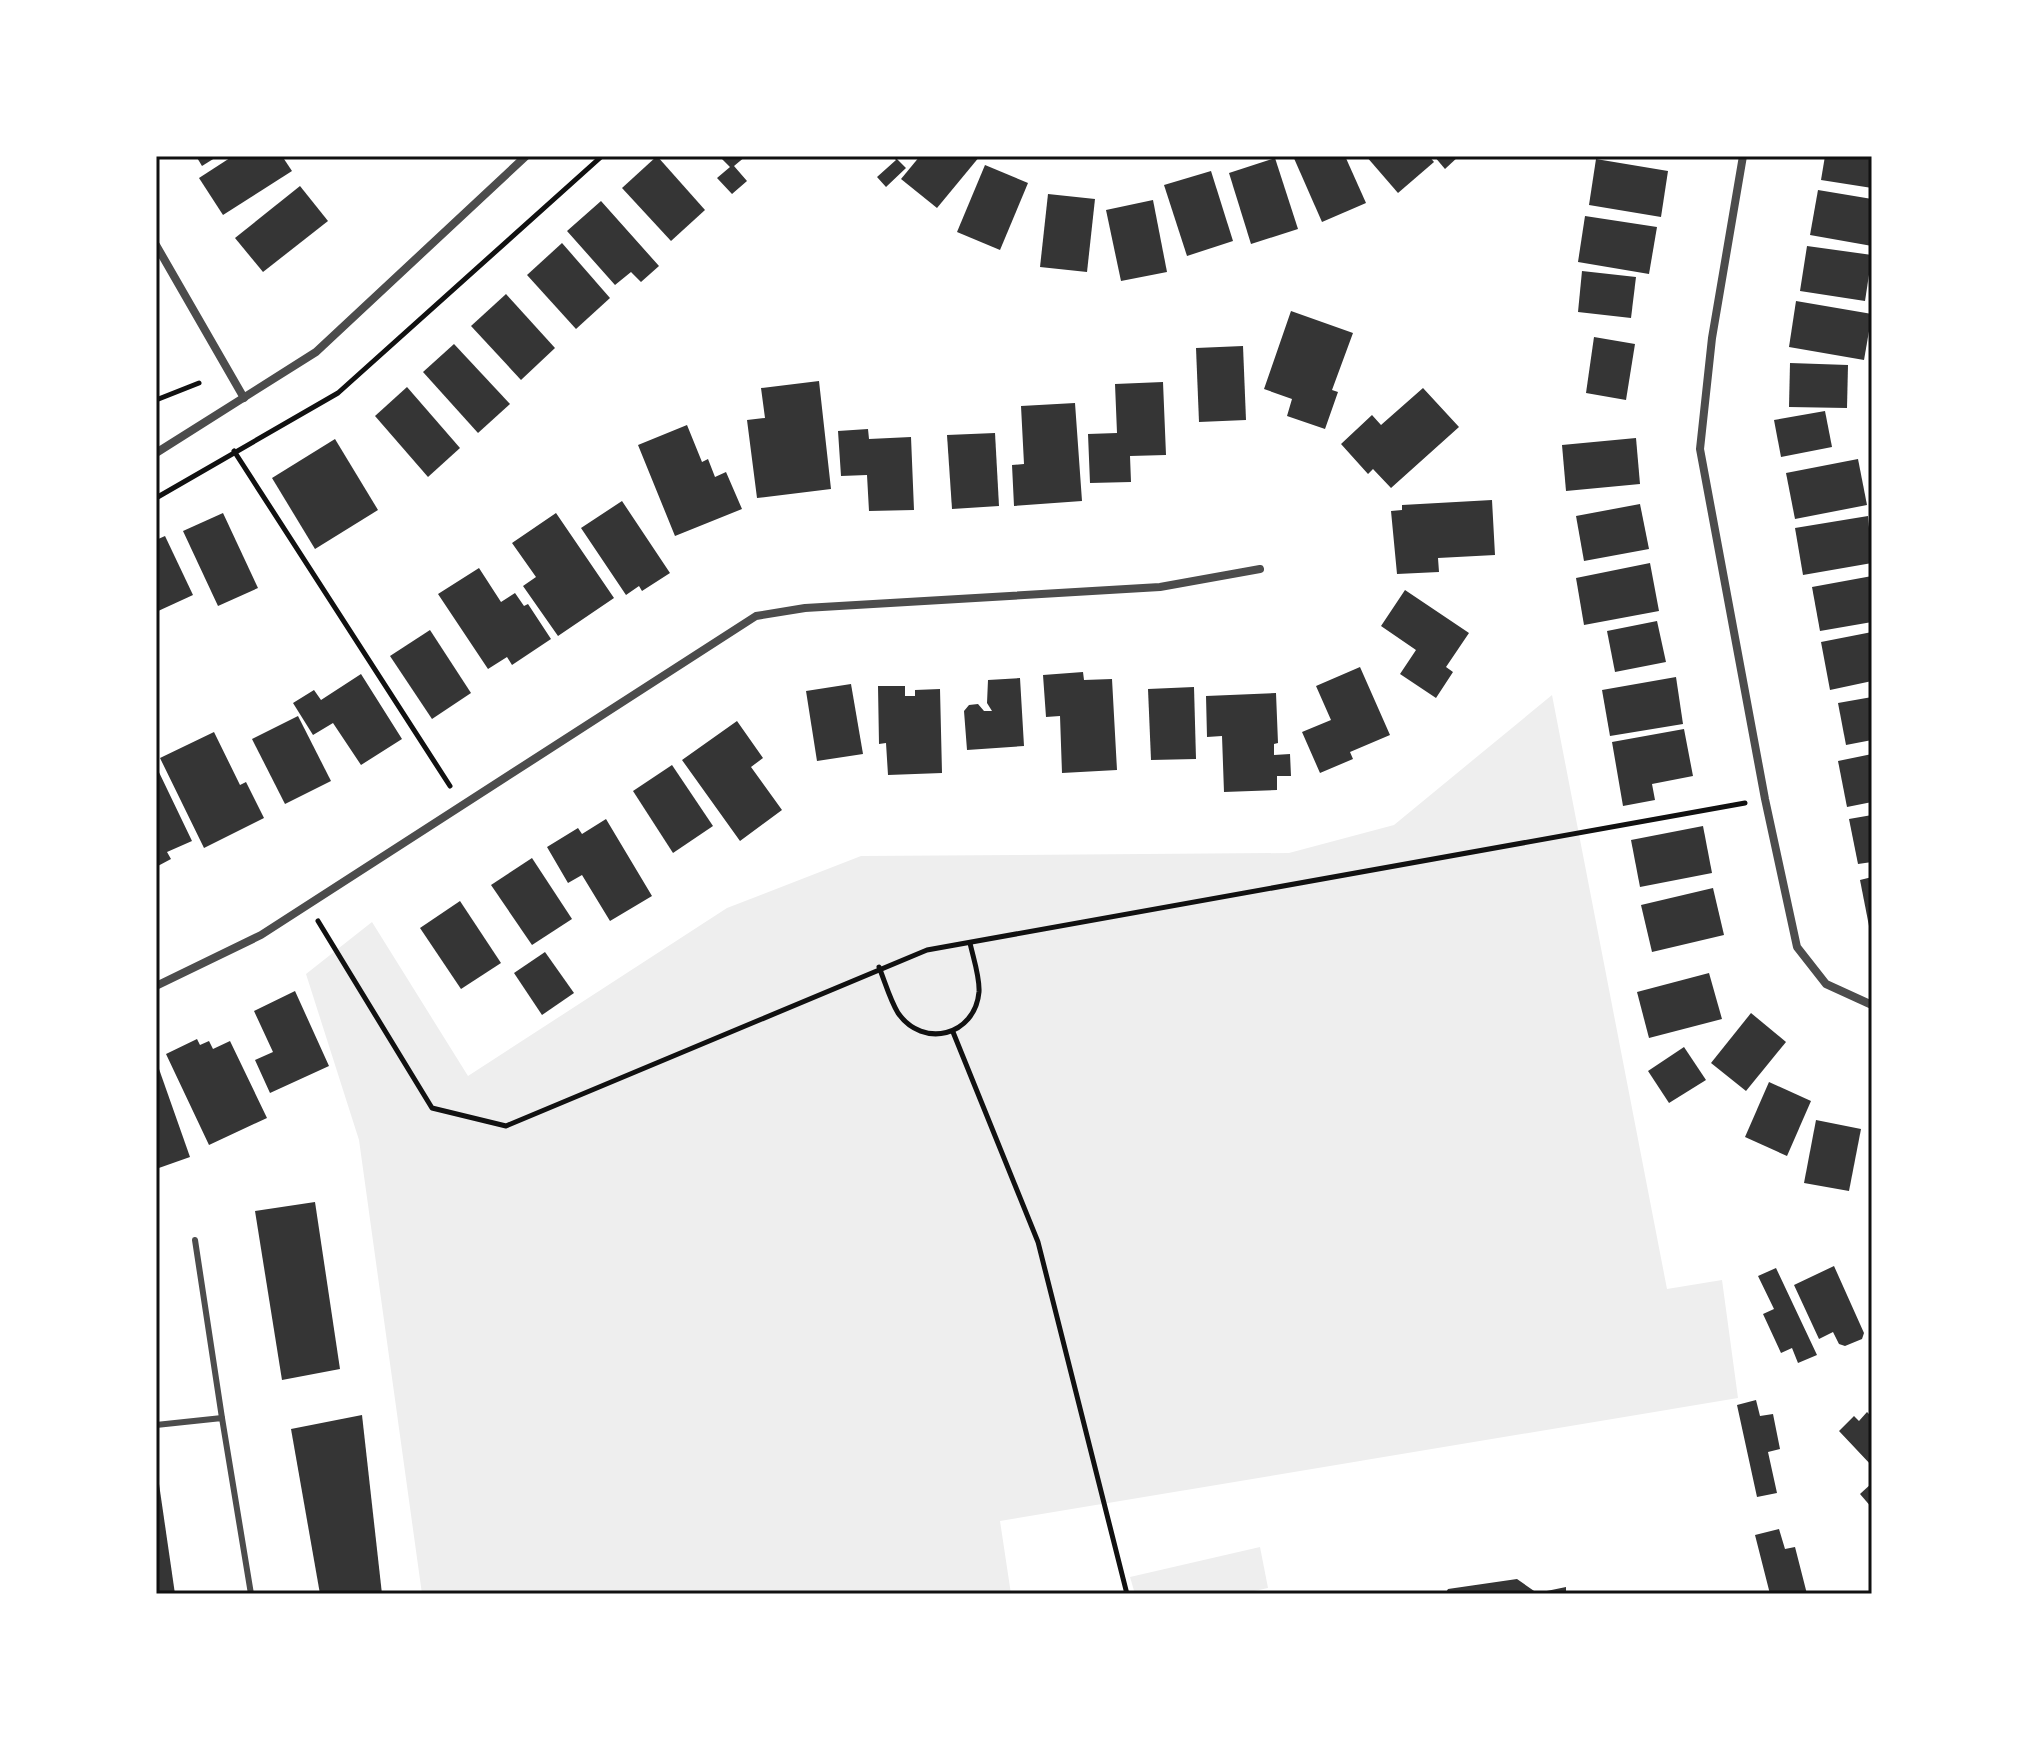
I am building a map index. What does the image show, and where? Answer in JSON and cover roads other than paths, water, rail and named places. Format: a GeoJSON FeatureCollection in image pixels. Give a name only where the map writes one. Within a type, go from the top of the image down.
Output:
{"type":"FeatureCollection","features":[{"type":"Feature","properties":{"kind":"street"},"geometry":{"type":"LineString","coordinates":[[156,453],[316,352],[526,156]]}},
{"type":"Feature","properties":{"kind":"street"},"geometry":{"type":"LineString","coordinates":[[1743,156],[1712,338],[1700,449],[1765,799],[1797,947],[1826,984],[1872,1005]]}},
{"type":"Feature","properties":{"kind":"street"},"geometry":{"type":"LineString","coordinates":[[156,245],[244,398]]}},
{"type":"Feature","properties":{"kind":"street"},"geometry":{"type":"LineString","coordinates":[[156,986],[261,935],[756,616],[805,608],[1160,587],[1260,569]]}},
{"type":"Feature","properties":{"kind":"lane"},"geometry":{"type":"LineString","coordinates":[[195,1240],[251,1594]]}},
{"type":"Feature","properties":{"kind":"lane"},"geometry":{"type":"LineString","coordinates":[[156,1425],[222,1418]]}}]}
